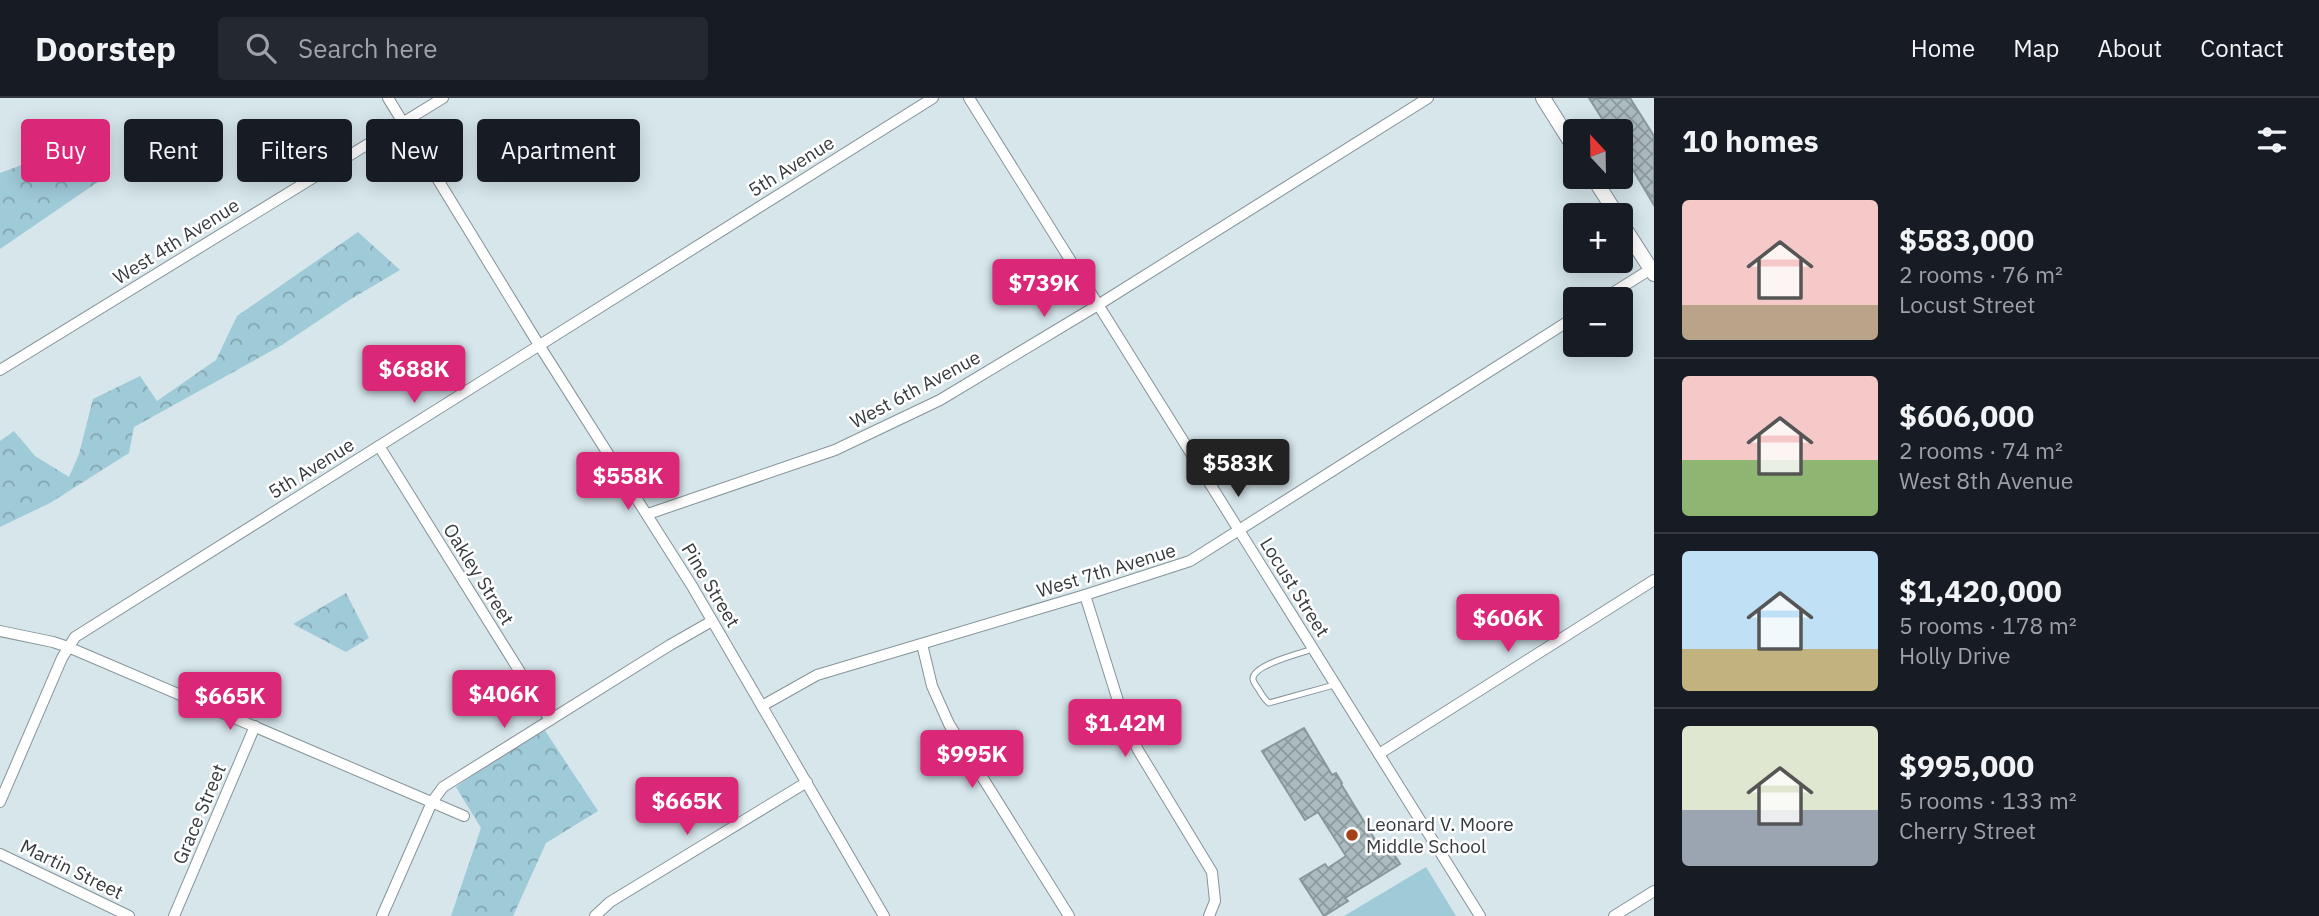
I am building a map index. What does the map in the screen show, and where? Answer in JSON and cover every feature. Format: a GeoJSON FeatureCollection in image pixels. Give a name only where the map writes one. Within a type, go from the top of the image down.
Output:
{"type":"FeatureCollection","features":[{"type":"Feature","properties":{"kind":"street","name":"Pine Street"},"geometry":{"type":"LineString","coordinates":[[388,98],[401,119]]}},
{"type":"Feature","properties":{"kind":"street","name":"West 4th Avenue"},"geometry":{"type":"LineString","coordinates":[[409,119],[443,98]]}},
{"type":"Feature","properties":{"kind":"street","name":"5th Avenue"},"geometry":{"type":"LineString","coordinates":[[1,797],[68,647],[86,629],[933,98]]}},
{"type":"Feature","properties":{"kind":"street","name":"Locust Street"},"geometry":{"type":"LineString","coordinates":[[969,98],[1480,916]]}},
{"type":"Feature","properties":{"kind":"street","name":"West 6th Avenue"},"geometry":{"type":"LineString","coordinates":[[648,514],[835,450],[940,400],[1098,305],[1428,98]]}},
{"type":"Feature","properties":{"kind":"street"},"geometry":{"type":"LineString","coordinates":[[1543,98],[1563,130]]}},
{"type":"Feature","properties":{"kind":"street","name":"West 4th Avenue"},"geometry":{"type":"LineString","coordinates":[[0,370],[366,146]]}},
{"type":"Feature","properties":{"kind":"street","name":"Pine Street"},"geometry":{"type":"LineString","coordinates":[[439,182],[539,345],[648,514],[807,782],[881,915]]}},
{"type":"Feature","properties":{"kind":"street"},"geometry":{"type":"LineString","coordinates":[[1624,287],[1653,270],[1633,240]]}},
{"type":"Feature","properties":{"kind":"street","name":"West 7th Avenue"},"geometry":{"type":"LineString","coordinates":[[762,706],[817,675],[1182,565],[1563,325]]}},
{"type":"Feature","properties":{"kind":"street","name":"Oakley Street"},"geometry":{"type":"LineString","coordinates":[[379,446],[550,720]]}},
{"type":"Feature","properties":{"kind":"street"},"geometry":{"type":"LineString","coordinates":[[1379,754],[1654,580]]}},
{"type":"Feature","properties":{"kind":"street"},"geometry":{"type":"LineString","coordinates":[[1085,595],[1123,717],[1138,750],[1212,872],[1215,901],[1209,916]]}},
{"type":"Feature","properties":{"kind":"street"},"geometry":{"type":"LineString","coordinates":[[382,916],[432,802],[443,787],[712,621]]}},
{"type":"Feature","properties":{"kind":"street"},"geometry":{"type":"LineString","coordinates":[[0,631],[68,647],[464,816]]}},
{"type":"Feature","properties":{"kind":"street"},"geometry":{"type":"LineString","coordinates":[[922,644],[936,696],[949,724],[1069,916]]}},
{"type":"Feature","properties":{"kind":"street","name":"Grace Street"},"geometry":{"type":"LineString","coordinates":[[174,916],[255,726]]}},
{"type":"Feature","properties":{"kind":"street"},"geometry":{"type":"LineString","coordinates":[[595,916],[610,902],[807,782]]}},
{"type":"Feature","properties":{"kind":"street","name":"Martin Street"},"geometry":{"type":"LineString","coordinates":[[0,854],[129,916]]}},
{"type":"Feature","properties":{"kind":"street"},"geometry":{"type":"LineString","coordinates":[[1614,916],[1654,891]]}},
{"type":"Feature","properties":{"kind":"lane"},"geometry":{"type":"LineString","coordinates":[[1313,649],[1278,659],[1257,671],[1253,681],[1269,703],[1334,685]]}},
{"type":"Feature","properties":{"kind":"green space"},"geometry":{"type":"Polygon","coordinates":[[[21,165],[21,182],[98,182],[0,249],[0,173],[21,165]]]}},
{"type":"Feature","properties":{"kind":"green space"},"geometry":{"type":"Polygon","coordinates":[[[358,232],[400,270],[282,345],[134,427],[129,453],[50,503],[0,527],[0,441],[14,431],[35,456],[69,477],[79,454],[93,399],[140,376],[157,401],[216,360],[237,316],[358,232]]]}},
{"type":"Feature","properties":{"kind":"green space"},"geometry":{"type":"Polygon","coordinates":[[[346,593],[369,638],[346,652],[293,624],[346,593]]]}},
{"type":"Feature","properties":{"kind":"green space"},"geometry":{"type":"Polygon","coordinates":[[[542,726],[598,811],[546,843],[513,916],[451,916],[481,828],[456,787],[542,726]]]}},
{"type":"Feature","properties":{"kind":"green space"},"geometry":{"type":"Polygon","coordinates":[[[1426,867],[1456,916],[1344,916],[1426,867]]]}},
{"type":"Feature","properties":{"kind":"building"},"geometry":{"type":"Polygon","coordinates":[[[1589,98],[1630,98],[1654,136],[1654,205],[1633,170],[1633,119],[1602,119],[1589,98]]]}},
{"type":"Feature","properties":{"kind":"building","name":"Leonard V. Moore Middle School"},"geometry":{"type":"Polygon","coordinates":[[[1304,728],[1332,775],[1336,773],[1382,851],[1385,849],[1388,854],[1392,851],[1400,864],[1345,898],[1348,901],[1324,916],[1300,879],[1325,864],[1328,868],[1346,856],[1318,812],[1305,820],[1262,751],[1304,728]]]}},
{"type":"Feature","properties":{"kind":"place","name":"Leonard V. Moore Middle School"},"geometry":{"type":"Point","coordinates":[1352,835]}}]}
